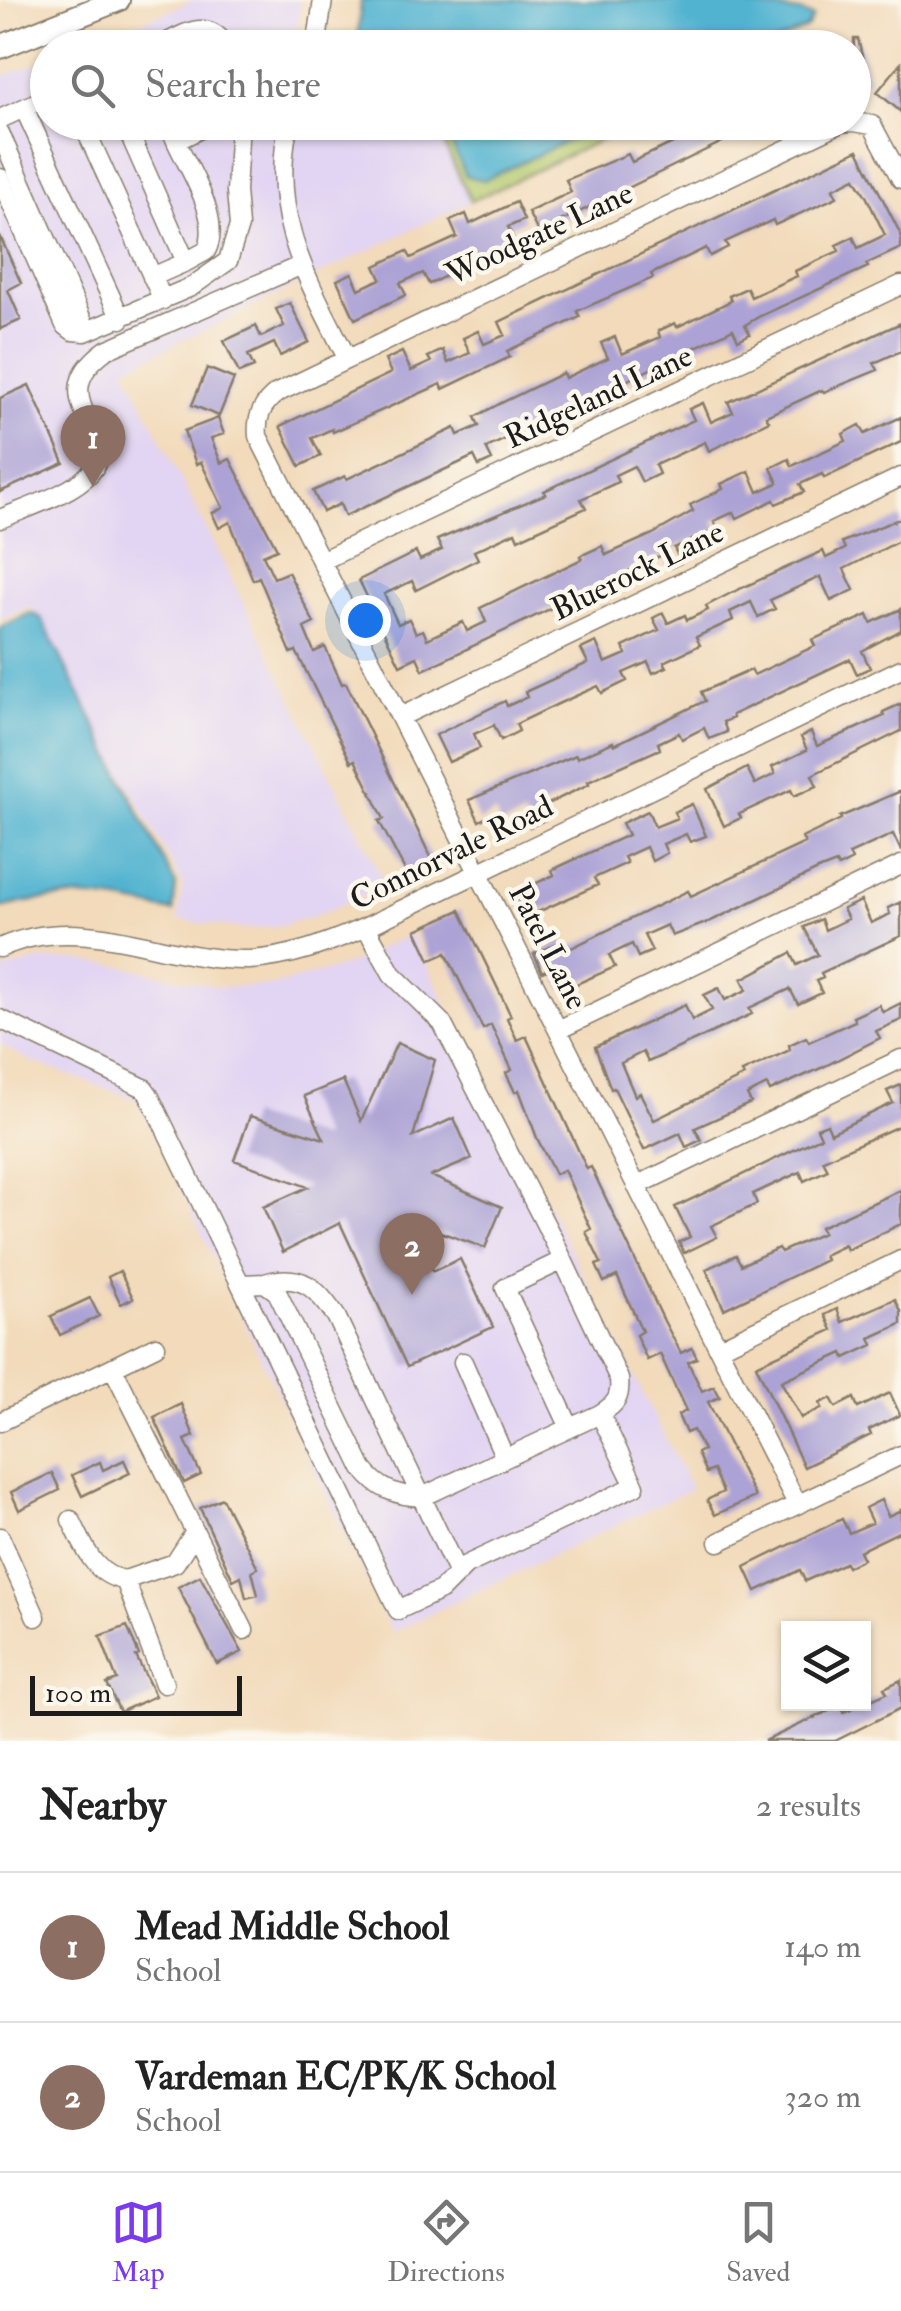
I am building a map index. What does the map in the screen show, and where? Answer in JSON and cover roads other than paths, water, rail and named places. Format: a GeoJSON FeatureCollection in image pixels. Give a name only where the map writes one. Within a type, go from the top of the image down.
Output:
{"type":"FeatureCollection","features":[{"type":"Feature","properties":{"kind":"main road"},"geometry":{"type":"LineString","coordinates":[[43,30],[118,0]]}},
{"type":"Feature","properties":{"kind":"main road"},"geometry":{"type":"LineString","coordinates":[[0,47],[30,35]]}},
{"type":"Feature","properties":{"kind":"street"},"geometry":{"type":"LineString","coordinates":[[319,30],[323,0]]}},
{"type":"Feature","properties":{"kind":"street"},"geometry":{"type":"LineString","coordinates":[[0,119],[30,105]]}},
{"type":"Feature","properties":{"kind":"street"},"geometry":{"type":"LineString","coordinates":[[24,108],[30,121]]}},
{"type":"Feature","properties":{"kind":"street"},"geometry":{"type":"LineString","coordinates":[[871,126],[901,179]]}},
{"type":"Feature","properties":{"kind":"street"},"geometry":{"type":"LineString","coordinates":[[0,133],[88,331]]}},
{"type":"Feature","properties":{"kind":"street"},"geometry":{"type":"LineString","coordinates":[[39,140],[121,319]]}},
{"type":"Feature","properties":{"kind":"street"},"geometry":{"type":"LineString","coordinates":[[90,140],[163,300]]}},
{"type":"Feature","properties":{"kind":"street"},"geometry":{"type":"LineString","coordinates":[[132,140],[186,262]]}},
{"type":"Feature","properties":{"kind":"street"},"geometry":{"type":"LineString","coordinates":[[152,277],[206,251],[212,232],[176,140]]}},
{"type":"Feature","properties":{"kind":"street"},"geometry":{"type":"LineString","coordinates":[[0,178],[65,325],[73,331],[88,331],[192,288],[228,262],[239,226],[239,140]]}},
{"type":"Feature","properties":{"kind":"street"},"geometry":{"type":"LineString","coordinates":[[286,140],[282,191],[289,230],[346,358]]}},
{"type":"Feature","properties":{"kind":"street","name":"Woodgate Lane"},"geometry":{"type":"LineString","coordinates":[[260,412],[277,393],[346,358],[806,140]]}},
{"type":"Feature","properties":{"kind":"street"},"geometry":{"type":"LineString","coordinates":[[0,519],[70,488],[92,472],[98,456],[95,436],[77,393],[80,376],[90,362],[106,350],[302,265]]}},
{"type":"Feature","properties":{"kind":"street","name":"Ridgeland Lane"},"geometry":{"type":"LineString","coordinates":[[321,561],[901,285]]}},
{"type":"Feature","properties":{"kind":"street","name":"Patel Lane"},"geometry":{"type":"LineString","coordinates":[[260,412],[258,436],[797,1504]]}},
{"type":"Feature","properties":{"kind":"street","name":"Bluerock Lane"},"geometry":{"type":"LineString","coordinates":[[400,717],[901,477]]}},
{"type":"Feature","properties":{"kind":"street","name":"Connorvale Road"},"geometry":{"type":"LineString","coordinates":[[0,948],[50,935],[101,935],[201,956],[248,960],[296,954],[366,927],[901,669]]}},
{"type":"Feature","properties":{"kind":"street"},"geometry":{"type":"LineString","coordinates":[[558,1030],[901,865]]}},
{"type":"Feature","properties":{"kind":"street"},"geometry":{"type":"LineString","coordinates":[[265,1283],[282,1299],[365,1473],[391,1492],[422,1497],[600,1414],[616,1404],[620,1393],[618,1379],[563,1260],[442,1022],[392,974],[366,927]]}},
{"type":"Feature","properties":{"kind":"street"},"geometry":{"type":"LineString","coordinates":[[0,1019],[144,1088],[170,1134],[398,1610],[441,1590],[466,1565],[635,1486],[600,1414]]}},
{"type":"Feature","properties":{"kind":"street"},"geometry":{"type":"LineString","coordinates":[[636,1186],[901,1060]]}},
{"type":"Feature","properties":{"kind":"street"},"geometry":{"type":"LineString","coordinates":[[563,1260],[505,1288],[570,1428]]}},
{"type":"Feature","properties":{"kind":"street"},"geometry":{"type":"LineString","coordinates":[[719,1348],[901,1260]]}},
{"type":"Feature","properties":{"kind":"street"},"geometry":{"type":"LineString","coordinates":[[242,1284],[280,1278],[317,1290],[336,1316],[458,1574]]}},
{"type":"Feature","properties":{"kind":"street"},"geometry":{"type":"LineString","coordinates":[[0,1422],[156,1346]]}},
{"type":"Feature","properties":{"kind":"street"},"geometry":{"type":"LineString","coordinates":[[462,1362],[505,1458]]}},
{"type":"Feature","properties":{"kind":"street"},"geometry":{"type":"LineString","coordinates":[[113,1368],[244,1630]]}},
{"type":"Feature","properties":{"kind":"street"},"geometry":{"type":"LineString","coordinates":[[719,1542],[901,1454]]}},
{"type":"Feature","properties":{"kind":"street"},"geometry":{"type":"LineString","coordinates":[[70,1520],[94,1563],[112,1578],[124,1580],[175,1563],[195,1532]]}},
{"type":"Feature","properties":{"kind":"street"},"geometry":{"type":"LineString","coordinates":[[0,1536],[36,1617]]}},
{"type":"Feature","properties":{"kind":"street"},"geometry":{"type":"LineString","coordinates":[[124,1580],[164,1684]]}},
{"type":"Feature","properties":{"kind":"water"},"geometry":{"type":"Polygon","coordinates":[[[361,0],[706,0],[813,17],[803,30],[358,30],[361,0]]]}},
{"type":"Feature","properties":{"kind":"water"},"geometry":{"type":"Polygon","coordinates":[[[450,140],[570,140],[484,180],[466,176],[450,140]]]}},
{"type":"Feature","properties":{"kind":"water"},"geometry":{"type":"Polygon","coordinates":[[[31,613],[41,618],[176,885],[173,912],[67,897],[0,908],[0,627],[31,613]]]}},
{"type":"Feature","properties":{"kind":"place","name":"Mead Middle School"},"geometry":{"type":"Point","coordinates":[93,487]}},
{"type":"Feature","properties":{"kind":"place","name":"Vardeman EC/PK/K School"},"geometry":{"type":"Point","coordinates":[412,1295]}}]}
